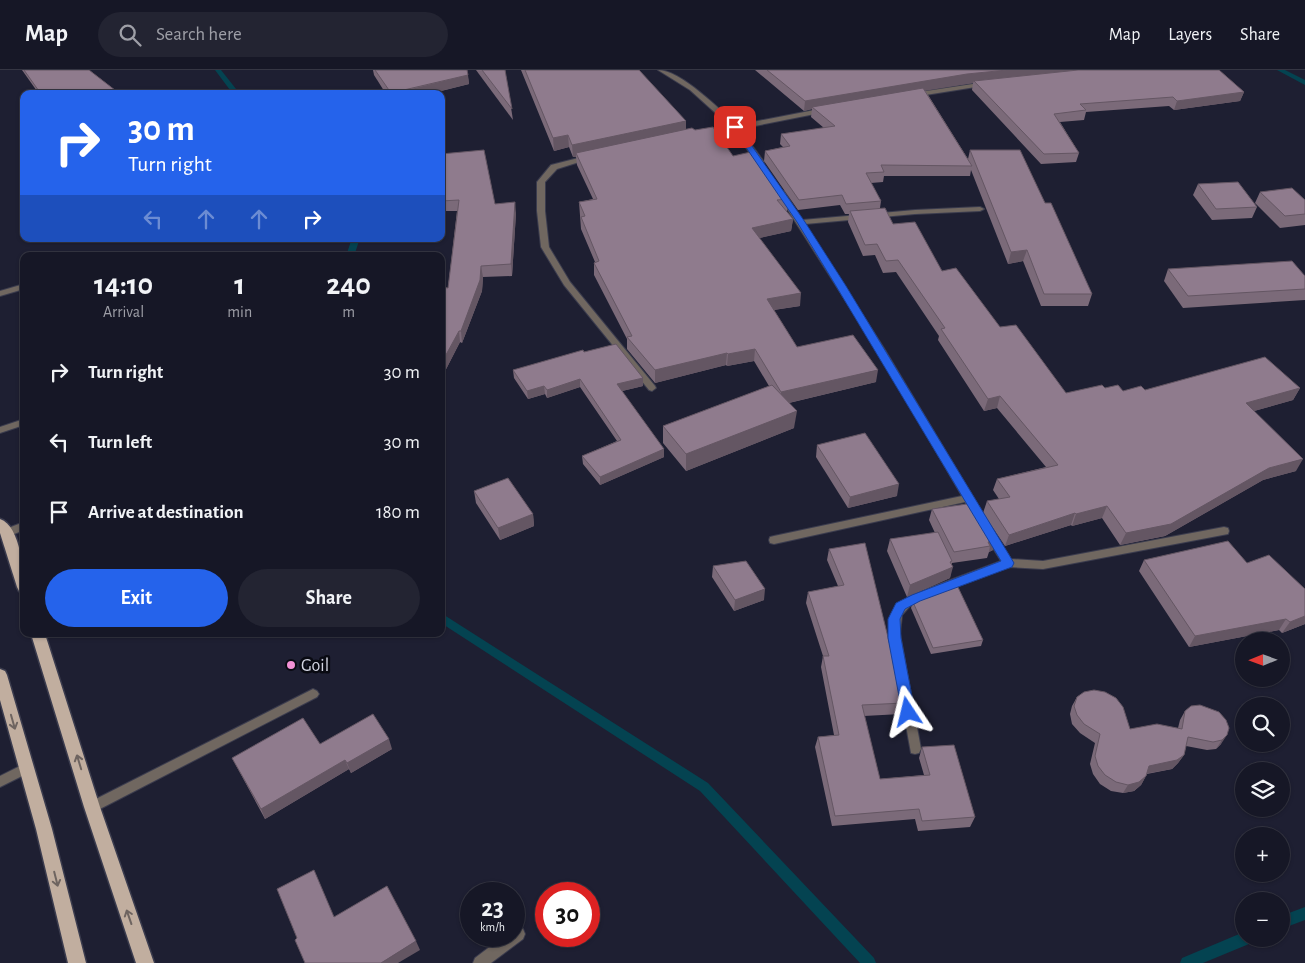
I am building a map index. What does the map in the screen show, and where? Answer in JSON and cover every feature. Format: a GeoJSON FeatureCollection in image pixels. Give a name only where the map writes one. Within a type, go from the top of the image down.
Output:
{"type":"FeatureCollection","features":[{"type":"Feature","properties":{"kind":"main road"},"geometry":{"type":"LineString","coordinates":[[3,529],[20,576]]}},
{"type":"Feature","properties":{"kind":"main road"},"geometry":{"type":"LineString","coordinates":[[39,637],[92,807],[145,963]]}},
{"type":"Feature","properties":{"kind":"main road"},"geometry":{"type":"LineString","coordinates":[[0,675],[44,829],[77,963]]}},
{"type":"Feature","properties":{"kind":"street"},"geometry":{"type":"LineString","coordinates":[[661,70],[692,89],[735,127],[763,167]]}},
{"type":"Feature","properties":{"kind":"street"},"geometry":{"type":"LineString","coordinates":[[902,97],[997,83]]}},
{"type":"Feature","properties":{"kind":"street"},"geometry":{"type":"LineString","coordinates":[[698,135],[830,110]]}},
{"type":"Feature","properties":{"kind":"street"},"geometry":{"type":"LineString","coordinates":[[595,156],[554,167],[541,182],[541,211],[545,247],[567,283],[652,388]]}},
{"type":"Feature","properties":{"kind":"street"},"geometry":{"type":"LineString","coordinates":[[774,182],[881,350],[967,498],[1008,563]]}},
{"type":"Feature","properties":{"kind":"street"},"geometry":{"type":"LineString","coordinates":[[801,222],[915,212],[980,210]]}},
{"type":"Feature","properties":{"kind":"street"},"geometry":{"type":"LineString","coordinates":[[0,294],[20,287]]}},
{"type":"Feature","properties":{"kind":"street"},"geometry":{"type":"LineString","coordinates":[[0,430],[20,423]]}},
{"type":"Feature","properties":{"kind":"street"},"geometry":{"type":"LineString","coordinates":[[774,540],[967,498]]}},
{"type":"Feature","properties":{"kind":"street"},"geometry":{"type":"LineString","coordinates":[[3,529],[20,527]]}},
{"type":"Feature","properties":{"kind":"street"},"geometry":{"type":"LineString","coordinates":[[915,749],[895,638],[894,619],[900,606],[916,598],[1008,563],[1042,565],[1224,531]]}},
{"type":"Feature","properties":{"kind":"street"},"geometry":{"type":"LineString","coordinates":[[92,807],[313,694]]}},
{"type":"Feature","properties":{"kind":"street"},"geometry":{"type":"LineString","coordinates":[[0,782],[26,768]]}},
{"type":"Feature","properties":{"kind":"street"},"geometry":{"type":"LineString","coordinates":[[480,963],[501,947]]}},
{"type":"Feature","properties":{"kind":"building"},"geometry":{"type":"Polygon","coordinates":[[[24,70],[89,70],[115,90],[38,90],[24,70]]]}},
{"type":"Feature","properties":{"kind":"building"},"geometry":{"type":"Polygon","coordinates":[[[375,70],[467,70],[468,75],[404,90],[389,90],[375,70]]]}},
{"type":"Feature","properties":{"kind":"building"},"geometry":{"type":"Polygon","coordinates":[[[482,70],[505,70],[512,109],[482,70]]]}},
{"type":"Feature","properties":{"kind":"building"},"geometry":{"type":"Polygon","coordinates":[[[525,70],[639,70],[686,121],[572,145],[568,135],[553,138],[525,70]]]}},
{"type":"Feature","properties":{"kind":"building"},"geometry":{"type":"Polygon","coordinates":[[[767,70],[1007,70],[967,74],[805,101],[767,70]]]}},
{"type":"Feature","properties":{"kind":"building"},"geometry":{"type":"Polygon","coordinates":[[[1078,70],[1219,70],[1244,92],[1177,101],[1173,97],[1080,104],[1086,110],[1054,114],[1079,153],[1044,154],[974,81],[1078,70]]]}},
{"type":"Feature","properties":{"kind":"building"},"geometry":{"type":"Polygon","coordinates":[[[923,88],[972,166],[881,165],[884,172],[866,173],[881,201],[846,204],[842,195],[799,200],[765,151],[790,146],[781,134],[835,126],[812,107],[923,88]]]}},
{"type":"Feature","properties":{"kind":"building"},"geometry":{"type":"Polygon","coordinates":[[[713,127],[733,156],[755,151],[788,199],[777,200],[793,219],[752,228],[801,293],[767,299],[797,347],[853,335],[878,370],[781,392],[755,349],[727,353],[655,370],[627,337],[632,336],[594,263],[599,261],[581,217],[585,216],[579,202],[597,199],[576,153],[692,128],[695,130],[713,127]]]}},
{"type":"Feature","properties":{"kind":"building"},"geometry":{"type":"Polygon","coordinates":[[[484,150],[495,204],[515,202],[511,264],[481,266],[480,280],[461,331],[459,331],[445,357],[445,288],[448,288],[459,200],[445,201],[445,154],[484,150]]]}},
{"type":"Feature","properties":{"kind":"building"},"geometry":{"type":"Polygon","coordinates":[[[970,150],[1020,150],[1045,203],[1051,203],[1092,294],[1044,294],[1027,250],[1011,252],[970,150]]]}},
{"type":"Feature","properties":{"kind":"building"},"geometry":{"type":"Polygon","coordinates":[[[1238,182],[1257,207],[1216,209],[1198,184],[1238,182]]]}},
{"type":"Feature","properties":{"kind":"building"},"geometry":{"type":"Polygon","coordinates":[[[1292,188],[1305,200],[1305,214],[1285,216],[1260,192],[1292,188]]]}},
{"type":"Feature","properties":{"kind":"building"},"geometry":{"type":"Polygon","coordinates":[[[885,208],[893,224],[915,222],[942,271],[956,268],[1000,327],[1016,325],[1066,393],[1102,385],[1105,388],[1118,385],[1123,391],[1141,386],[1145,390],[1265,357],[1300,388],[1246,403],[1303,459],[1269,468],[1171,524],[1126,533],[1107,506],[1075,513],[1009,535],[987,501],[1010,497],[997,479],[1058,465],[1000,396],[988,399],[941,329],[945,328],[898,260],[886,261],[877,244],[865,245],[850,211],[885,208]]]}},
{"type":"Feature","properties":{"kind":"building"},"geometry":{"type":"Polygon","coordinates":[[[1292,261],[1305,276],[1305,289],[1188,296],[1168,269],[1292,261]]]}},
{"type":"Feature","properties":{"kind":"building"},"geometry":{"type":"Polygon","coordinates":[[[616,344],[643,378],[617,384],[664,449],[600,477],[582,456],[621,440],[580,379],[547,390],[544,386],[527,391],[513,370],[583,350],[584,352],[616,344]]]}},
{"type":"Feature","properties":{"kind":"building"},"geometry":{"type":"Polygon","coordinates":[[[772,385],[797,411],[686,454],[663,426],[772,385]]]}},
{"type":"Feature","properties":{"kind":"building"},"geometry":{"type":"Polygon","coordinates":[[[865,433],[899,484],[850,497],[817,445],[865,433]]]}},
{"type":"Feature","properties":{"kind":"building"},"geometry":{"type":"Polygon","coordinates":[[[508,478],[533,514],[498,528],[474,491],[508,478]]]}},
{"type":"Feature","properties":{"kind":"building"},"geometry":{"type":"Polygon","coordinates":[[[974,503],[997,539],[988,542],[990,546],[954,552],[932,509],[974,503]]]}},
{"type":"Feature","properties":{"kind":"building"},"geometry":{"type":"Polygon","coordinates":[[[938,532],[953,567],[910,585],[890,539],[938,532]]]}},
{"type":"Feature","properties":{"kind":"building"},"geometry":{"type":"Polygon","coordinates":[[[1228,541],[1247,563],[1269,555],[1305,589],[1305,616],[1290,622],[1286,619],[1195,636],[1144,560],[1228,541]]]}},
{"type":"Feature","properties":{"kind":"building"},"geometry":{"type":"Polygon","coordinates":[[[865,543],[904,703],[862,705],[880,779],[930,775],[922,747],[954,745],[975,817],[922,821],[919,809],[835,816],[818,737],[839,735],[823,656],[829,656],[808,592],[844,585],[829,549],[865,543]]]}},
{"type":"Feature","properties":{"kind":"building"},"geometry":{"type":"Polygon","coordinates":[[[746,561],[765,589],[735,600],[713,566],[746,561]]]}},
{"type":"Feature","properties":{"kind":"building"},"geometry":{"type":"Polygon","coordinates":[[[956,583],[983,640],[933,648],[913,602],[956,583]]]}},
{"type":"Feature","properties":{"kind":"building"},"geometry":{"type":"Polygon","coordinates":[[[1094,690],[1105,692],[1116,698],[1123,707],[1130,729],[1157,724],[1182,729],[1185,711],[1191,706],[1200,705],[1219,712],[1226,720],[1229,728],[1227,735],[1222,740],[1213,742],[1188,737],[1184,755],[1177,760],[1149,766],[1146,776],[1139,782],[1128,785],[1116,782],[1105,775],[1098,766],[1095,756],[1100,734],[1084,724],[1077,715],[1074,706],[1077,697],[1084,692],[1094,690]]]}},
{"type":"Feature","properties":{"kind":"building"},"geometry":{"type":"Polygon","coordinates":[[[373,714],[389,739],[347,763],[345,760],[261,809],[232,758],[303,718],[320,744],[373,714]]]}},
{"type":"Feature","properties":{"kind":"building"},"geometry":{"type":"Polygon","coordinates":[[[314,870],[334,917],[387,886],[416,941],[381,963],[305,963],[277,889],[314,870]]]}},
{"type":"Feature","properties":{"kind":"waterway"},"geometry":{"type":"LineString","coordinates":[[218,70],[234,90]]}},
{"type":"Feature","properties":{"kind":"waterway"},"geometry":{"type":"LineString","coordinates":[[1280,70],[1305,83]]}},
{"type":"Feature","properties":{"kind":"waterway"},"geometry":{"type":"LineString","coordinates":[[351,252],[355,242]]}},
{"type":"Feature","properties":{"kind":"waterway"},"geometry":{"type":"LineString","coordinates":[[445,620],[704,787],[869,963]]}},
{"type":"Feature","properties":{"kind":"waterway"},"geometry":{"type":"LineString","coordinates":[[1290,919],[1305,913]]}},
{"type":"Feature","properties":{"kind":"waterway"},"geometry":{"type":"LineString","coordinates":[[1187,963],[1235,943]]}},
{"type":"Feature","properties":{"kind":"place","name":"Goil"},"geometry":{"type":"Point","coordinates":[291,665]}},
{"type":"Feature","properties":{"kind":"route"},"geometry":{"type":"LineString","coordinates":[[735,127],[801,222],[881,350],[967,498],[1008,563],[916,598],[900,606],[894,619],[895,638],[908,712]]}}]}
